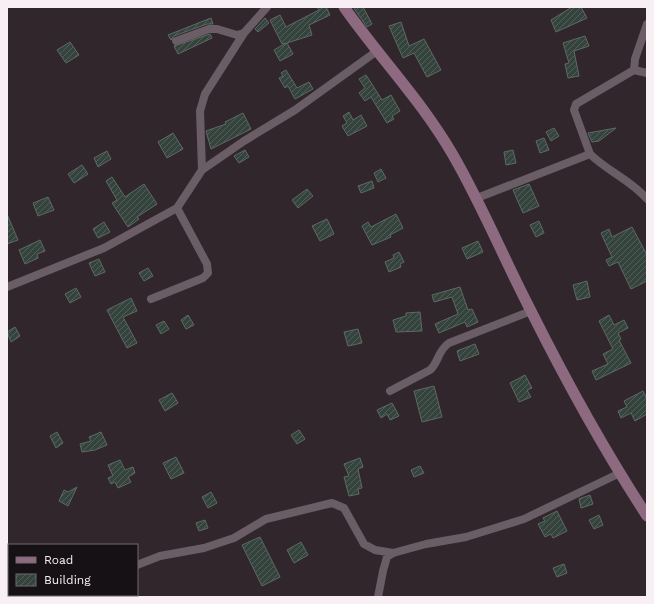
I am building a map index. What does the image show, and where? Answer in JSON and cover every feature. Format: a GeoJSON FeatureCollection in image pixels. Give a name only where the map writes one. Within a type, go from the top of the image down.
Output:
{"type":"FeatureCollection","features":[{"type":"Feature","properties":{"kind":"main road"},"geometry":{"type":"LineString","coordinates":[[344,7],[412,94],[452,153],[477,198],[531,311],[620,473],[647,516]]}},
{"type":"Feature","properties":{"kind":"street"},"geometry":{"type":"LineString","coordinates":[[202,170],[200,110],[205,94],[244,33],[268,7]]}},
{"type":"Feature","properties":{"kind":"street"},"geometry":{"type":"LineString","coordinates":[[634,70],[635,59],[647,24]]}},
{"type":"Feature","properties":{"kind":"street"},"geometry":{"type":"LineString","coordinates":[[176,41],[209,30],[217,29],[237,35],[244,33]]}},
{"type":"Feature","properties":{"kind":"street"},"geometry":{"type":"LineString","coordinates":[[7,287],[104,248],[177,208],[202,170],[244,141],[295,110],[377,51]]}},
{"type":"Feature","properties":{"kind":"street"},"geometry":{"type":"LineString","coordinates":[[647,73],[634,70],[574,107],[590,154],[599,163],[624,178],[647,199]]}},
{"type":"Feature","properties":{"kind":"street"},"geometry":{"type":"LineString","coordinates":[[477,198],[590,154]]}},
{"type":"Feature","properties":{"kind":"street"},"geometry":{"type":"LineString","coordinates":[[152,299],[203,278],[208,273],[208,264],[177,208]]}},
{"type":"Feature","properties":{"kind":"street"},"geometry":{"type":"LineString","coordinates":[[390,391],[435,366],[441,350],[449,343],[531,311]]}},
{"type":"Feature","properties":{"kind":"street"},"geometry":{"type":"LineString","coordinates":[[378,597],[387,557],[393,553],[426,544],[466,537],[524,519],[620,473]]}},
{"type":"Feature","properties":{"kind":"street"},"geometry":{"type":"LineString","coordinates":[[138,565],[160,556],[204,548],[234,538],[266,520],[332,503],[344,508],[364,544],[368,548],[393,553]]}},
{"type":"Feature","properties":{"kind":"building"},"geometry":{"type":"Polygon","coordinates":[[[317,7],[326,7],[330,15],[309,25],[312,35],[287,43],[293,54],[280,61],[274,50],[286,43],[282,44],[270,20],[280,15],[286,27],[319,10],[317,7]]]}},
{"type":"Feature","properties":{"kind":"building"},"geometry":{"type":"Polygon","coordinates":[[[353,7],[363,7],[372,24],[367,27],[353,7]]]}},
{"type":"Feature","properties":{"kind":"building"},"geometry":{"type":"Polygon","coordinates":[[[572,7],[581,7],[587,18],[556,32],[551,20],[572,7]]]}},
{"type":"Feature","properties":{"kind":"building"},"geometry":{"type":"Polygon","coordinates":[[[211,18],[213,24],[207,24],[174,36],[171,40],[168,35],[211,18]]]}},
{"type":"Feature","properties":{"kind":"building"},"geometry":{"type":"Polygon","coordinates":[[[265,18],[269,23],[258,32],[255,29],[265,18]]]}},
{"type":"Feature","properties":{"kind":"building"},"geometry":{"type":"Polygon","coordinates":[[[401,22],[409,46],[424,39],[441,70],[427,77],[414,53],[403,58],[389,26],[401,22]]]}},
{"type":"Feature","properties":{"kind":"building"},"geometry":{"type":"Polygon","coordinates":[[[210,34],[212,38],[178,54],[174,46],[210,34]]]}},
{"type":"Feature","properties":{"kind":"building"},"geometry":{"type":"Polygon","coordinates":[[[585,36],[589,46],[574,51],[579,76],[568,78],[565,64],[569,63],[563,43],[585,36]]]}},
{"type":"Feature","properties":{"kind":"building"},"geometry":{"type":"Polygon","coordinates":[[[70,42],[79,55],[66,63],[57,50],[70,42]]]}},
{"type":"Feature","properties":{"kind":"building"},"geometry":{"type":"Polygon","coordinates":[[[286,70],[297,88],[309,82],[313,89],[295,99],[288,86],[285,88],[279,78],[283,76],[281,73],[286,70]]]}},
{"type":"Feature","properties":{"kind":"building"},"geometry":{"type":"Polygon","coordinates":[[[366,75],[382,100],[391,95],[400,111],[392,116],[394,119],[387,123],[371,97],[365,101],[359,93],[365,88],[359,79],[366,75]]]}},
{"type":"Feature","properties":{"kind":"building"},"geometry":{"type":"Polygon","coordinates":[[[349,112],[353,120],[361,115],[367,126],[348,136],[342,126],[347,123],[343,116],[349,112]]]}},
{"type":"Feature","properties":{"kind":"building"},"geometry":{"type":"Polygon","coordinates":[[[243,113],[251,129],[211,149],[206,131],[226,124],[225,122],[243,113]]]}},
{"type":"Feature","properties":{"kind":"building"},"geometry":{"type":"Polygon","coordinates":[[[554,128],[559,136],[551,141],[546,132],[554,128]]]}},
{"type":"Feature","properties":{"kind":"building"},"geometry":{"type":"Polygon","coordinates":[[[616,128],[599,141],[592,142],[588,133],[616,128]]]}},
{"type":"Feature","properties":{"kind":"building"},"geometry":{"type":"Polygon","coordinates":[[[173,133],[183,149],[167,158],[158,142],[173,133]]]}},
{"type":"Feature","properties":{"kind":"building"},"geometry":{"type":"Polygon","coordinates":[[[544,138],[549,150],[540,153],[536,141],[544,138]]]}},
{"type":"Feature","properties":{"kind":"building"},"geometry":{"type":"Polygon","coordinates":[[[245,150],[249,157],[239,163],[234,156],[245,150]]]}},
{"type":"Feature","properties":{"kind":"building"},"geometry":{"type":"Polygon","coordinates":[[[513,150],[516,163],[506,165],[504,152],[513,150]]]}},
{"type":"Feature","properties":{"kind":"building"},"geometry":{"type":"Polygon","coordinates":[[[107,151],[111,159],[98,167],[94,158],[107,151]]]}},
{"type":"Feature","properties":{"kind":"building"},"geometry":{"type":"Polygon","coordinates":[[[82,165],[88,174],[74,183],[68,174],[82,165]]]}},
{"type":"Feature","properties":{"kind":"building"},"geometry":{"type":"Polygon","coordinates":[[[381,169],[386,178],[378,182],[374,173],[381,169]]]}},
{"type":"Feature","properties":{"kind":"building"},"geometry":{"type":"Polygon","coordinates":[[[112,177],[125,197],[144,184],[157,204],[137,217],[139,219],[128,227],[112,203],[117,200],[106,181],[112,177]]]}},
{"type":"Feature","properties":{"kind":"building"},"geometry":{"type":"Polygon","coordinates":[[[372,181],[374,188],[361,193],[358,186],[372,181]]]}},
{"type":"Feature","properties":{"kind":"building"},"geometry":{"type":"Polygon","coordinates":[[[529,184],[539,206],[523,213],[513,190],[529,184]]]}},
{"type":"Feature","properties":{"kind":"building"},"geometry":{"type":"Polygon","coordinates":[[[307,189],[313,196],[298,208],[292,200],[307,189]]]}},
{"type":"Feature","properties":{"kind":"building"},"geometry":{"type":"Polygon","coordinates":[[[48,197],[54,210],[38,216],[33,203],[48,197]]]}},
{"type":"Feature","properties":{"kind":"building"},"geometry":{"type":"Polygon","coordinates":[[[7,214],[18,240],[7,244],[7,214]]]}},
{"type":"Feature","properties":{"kind":"building"},"geometry":{"type":"Polygon","coordinates":[[[396,214],[403,228],[390,235],[391,237],[372,245],[362,226],[368,222],[371,227],[396,214]]]}},
{"type":"Feature","properties":{"kind":"building"},"geometry":{"type":"Polygon","coordinates":[[[327,219],[334,234],[320,241],[312,226],[327,219]]]}},
{"type":"Feature","properties":{"kind":"building"},"geometry":{"type":"Polygon","coordinates":[[[539,221],[544,233],[536,237],[530,225],[539,221]]]}},
{"type":"Feature","properties":{"kind":"building"},"geometry":{"type":"Polygon","coordinates":[[[104,222],[110,232],[98,238],[93,229],[104,222]]]}},
{"type":"Feature","properties":{"kind":"building"},"geometry":{"type":"Polygon","coordinates":[[[632,227],[647,255],[647,281],[631,289],[618,262],[609,266],[606,260],[612,257],[601,233],[609,229],[612,237],[632,227]]]}},
{"type":"Feature","properties":{"kind":"building"},"geometry":{"type":"Polygon","coordinates":[[[40,240],[45,251],[37,254],[38,258],[25,264],[19,250],[40,240]]]}},
{"type":"Feature","properties":{"kind":"building"},"geometry":{"type":"Polygon","coordinates":[[[478,241],[483,252],[467,259],[462,248],[478,241]]]}},
{"type":"Feature","properties":{"kind":"building"},"geometry":{"type":"Polygon","coordinates":[[[399,252],[404,262],[400,264],[401,267],[389,272],[385,262],[394,258],[393,255],[399,252]]]}},
{"type":"Feature","properties":{"kind":"building"},"geometry":{"type":"Polygon","coordinates":[[[99,259],[105,272],[95,276],[89,263],[99,259]]]}},
{"type":"Feature","properties":{"kind":"building"},"geometry":{"type":"Polygon","coordinates":[[[148,268],[153,276],[144,281],[139,273],[148,268]]]}},
{"type":"Feature","properties":{"kind":"building"},"geometry":{"type":"Polygon","coordinates":[[[587,281],[590,297],[577,300],[573,285],[587,281]]]}},
{"type":"Feature","properties":{"kind":"building"},"geometry":{"type":"Polygon","coordinates":[[[460,287],[468,310],[472,309],[478,322],[467,327],[465,322],[439,333],[435,324],[458,314],[452,297],[434,302],[432,295],[460,287]]]}},
{"type":"Feature","properties":{"kind":"building"},"geometry":{"type":"Polygon","coordinates":[[[76,288],[81,297],[70,303],[65,294],[76,288]]]}},
{"type":"Feature","properties":{"kind":"building"},"geometry":{"type":"Polygon","coordinates":[[[131,298],[137,311],[123,317],[137,343],[127,348],[107,310],[131,298]]]}},
{"type":"Feature","properties":{"kind":"building"},"geometry":{"type":"Polygon","coordinates":[[[420,312],[422,331],[396,332],[393,320],[406,316],[406,313],[420,312]]]}},
{"type":"Feature","properties":{"kind":"building"},"geometry":{"type":"Polygon","coordinates":[[[188,315],[194,325],[186,329],[181,320],[188,315]]]}},
{"type":"Feature","properties":{"kind":"building"},"geometry":{"type":"Polygon","coordinates":[[[609,315],[614,325],[624,320],[628,328],[618,333],[621,339],[619,340],[631,363],[596,380],[592,371],[608,364],[603,354],[613,349],[599,321],[609,315]]]}},
{"type":"Feature","properties":{"kind":"building"},"geometry":{"type":"Polygon","coordinates":[[[164,321],[169,329],[161,334],[156,325],[164,321]]]}},
{"type":"Feature","properties":{"kind":"building"},"geometry":{"type":"Polygon","coordinates":[[[15,327],[20,336],[11,342],[7,332],[15,327]]]}},
{"type":"Feature","properties":{"kind":"building"},"geometry":{"type":"Polygon","coordinates":[[[358,329],[362,343],[348,346],[344,332],[358,329]]]}},
{"type":"Feature","properties":{"kind":"building"},"geometry":{"type":"Polygon","coordinates":[[[475,344],[479,354],[460,361],[457,351],[475,344]]]}},
{"type":"Feature","properties":{"kind":"building"},"geometry":{"type":"Polygon","coordinates":[[[525,375],[532,388],[527,390],[531,397],[519,402],[510,383],[525,375]]]}},
{"type":"Feature","properties":{"kind":"building"},"geometry":{"type":"Polygon","coordinates":[[[434,386],[442,417],[422,422],[414,391],[434,386]]]}},
{"type":"Feature","properties":{"kind":"building"},"geometry":{"type":"Polygon","coordinates":[[[643,391],[647,399],[647,414],[635,421],[631,413],[621,418],[618,411],[627,407],[624,401],[643,391]]]}},
{"type":"Feature","properties":{"kind":"building"},"geometry":{"type":"Polygon","coordinates":[[[172,393],[178,403],[165,411],[159,400],[172,393]]]}},
{"type":"Feature","properties":{"kind":"building"},"geometry":{"type":"Polygon","coordinates":[[[392,403],[399,416],[390,420],[387,414],[381,418],[377,410],[392,403]]]}},
{"type":"Feature","properties":{"kind":"building"},"geometry":{"type":"Polygon","coordinates":[[[299,430],[305,439],[297,444],[291,435],[299,430]]]}},
{"type":"Feature","properties":{"kind":"building"},"geometry":{"type":"Polygon","coordinates":[[[57,432],[63,443],[56,448],[50,436],[57,432]]]}},
{"type":"Feature","properties":{"kind":"building"},"geometry":{"type":"Polygon","coordinates":[[[101,432],[107,445],[95,450],[82,452],[80,444],[91,441],[89,437],[101,432]]]}},
{"type":"Feature","properties":{"kind":"building"},"geometry":{"type":"Polygon","coordinates":[[[176,457],[184,473],[171,479],[163,463],[176,457]]]}},
{"type":"Feature","properties":{"kind":"building"},"geometry":{"type":"Polygon","coordinates":[[[360,458],[363,467],[358,469],[362,488],[358,489],[359,494],[349,496],[344,477],[349,476],[344,464],[360,458]]]}},
{"type":"Feature","properties":{"kind":"building"},"geometry":{"type":"Polygon","coordinates":[[[120,460],[125,470],[133,467],[135,473],[128,477],[131,482],[118,488],[115,482],[111,484],[108,478],[113,476],[108,465],[120,460]]]}},
{"type":"Feature","properties":{"kind":"building"},"geometry":{"type":"Polygon","coordinates":[[[420,466],[424,473],[414,477],[411,470],[420,466]]]}},
{"type":"Feature","properties":{"kind":"building"},"geometry":{"type":"Polygon","coordinates":[[[77,487],[68,506],[59,501],[64,490],[68,492],[77,487]]]}},
{"type":"Feature","properties":{"kind":"building"},"geometry":{"type":"Polygon","coordinates":[[[211,492],[217,503],[208,508],[202,497],[211,492]]]}},
{"type":"Feature","properties":{"kind":"building"},"geometry":{"type":"Polygon","coordinates":[[[590,495],[593,504],[581,508],[579,499],[590,495]]]}},
{"type":"Feature","properties":{"kind":"building"},"geometry":{"type":"Polygon","coordinates":[[[557,511],[567,531],[553,538],[551,534],[545,537],[538,524],[545,521],[543,518],[557,511]]]}},
{"type":"Feature","properties":{"kind":"building"},"geometry":{"type":"Polygon","coordinates":[[[599,515],[603,525],[594,529],[589,520],[599,515]]]}},
{"type":"Feature","properties":{"kind":"building"},"geometry":{"type":"Polygon","coordinates":[[[205,520],[208,528],[199,531],[196,523],[205,520]]]}},
{"type":"Feature","properties":{"kind":"building"},"geometry":{"type":"Polygon","coordinates":[[[260,537],[280,577],[262,586],[242,545],[260,537]]]}},
{"type":"Feature","properties":{"kind":"building"},"geometry":{"type":"Polygon","coordinates":[[[301,542],[308,555],[294,563],[287,550],[301,542]]]}},
{"type":"Feature","properties":{"kind":"building"},"geometry":{"type":"Polygon","coordinates":[[[564,564],[567,573],[557,577],[553,568],[564,564]]]}}]}
